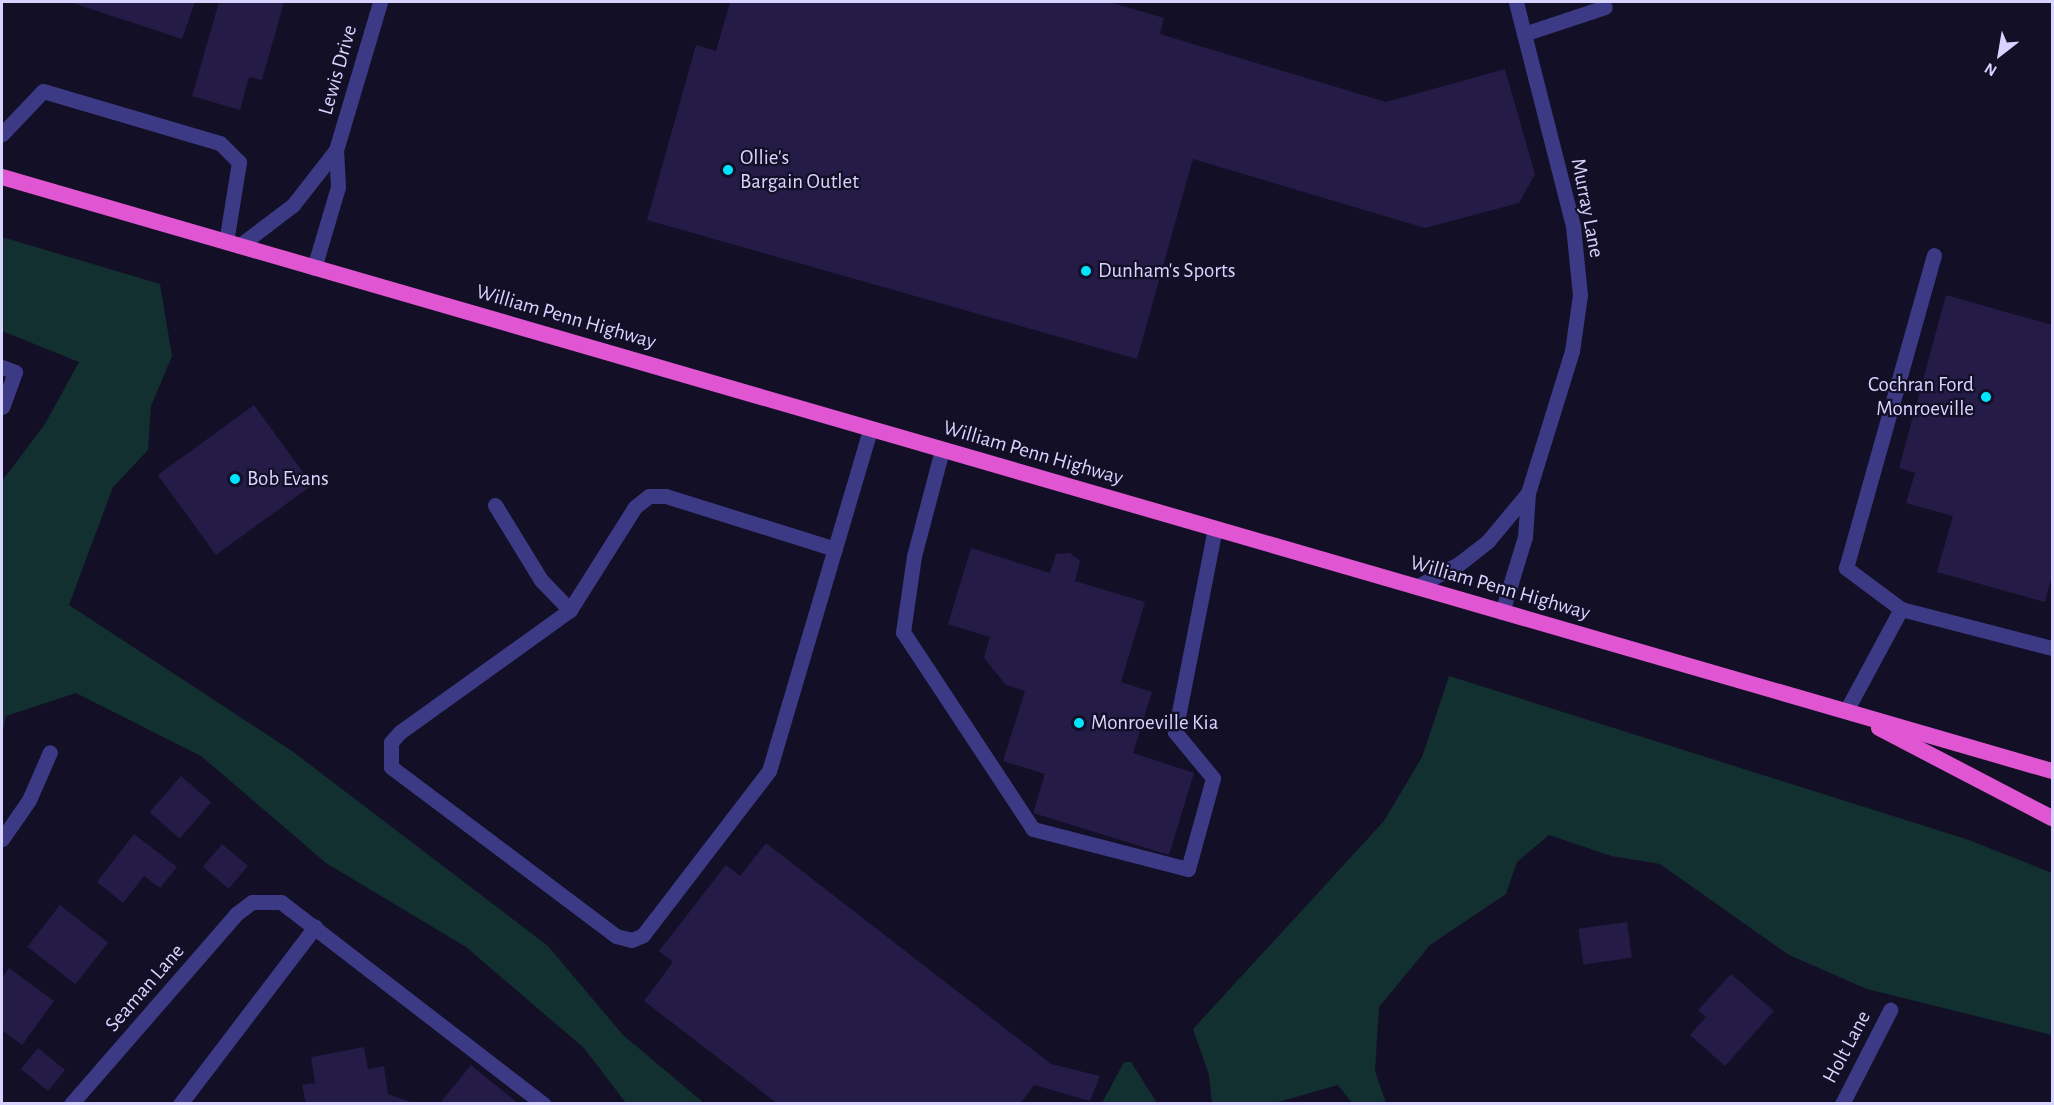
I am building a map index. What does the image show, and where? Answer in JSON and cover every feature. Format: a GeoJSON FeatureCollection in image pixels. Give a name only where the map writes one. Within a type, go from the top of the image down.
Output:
{"type":"FeatureCollection","features":[{"type":"Feature","properties":{"kind":"highway","name":"William Penn Highway"},"geometry":{"type":"LineString","coordinates":[[2,177],[2052,771]]}},
{"type":"Feature","properties":{"kind":"highway"},"geometry":{"type":"LineString","coordinates":[[1846,711],[2052,818]]}},
{"type":"Feature","properties":{"kind":"street","name":"Lewis Drive"},"geometry":{"type":"LineString","coordinates":[[314,268],[338,187],[336,150],[380,2]]}},
{"type":"Feature","properties":{"kind":"street","name":"Murray Lane"},"geometry":{"type":"LineString","coordinates":[[1502,612],[1525,537],[1528,493],[1572,351],[1580,295],[1573,226],[1516,2]]}},
{"type":"Feature","properties":{"kind":"street"},"geometry":{"type":"LineString","coordinates":[[1524,34],[1605,7]]}},
{"type":"Feature","properties":{"kind":"street"},"geometry":{"type":"LineString","coordinates":[[2,134],[43,91],[220,143],[239,162],[232,244]]}},
{"type":"Feature","properties":{"kind":"street","name":"Lewis Drive"},"geometry":{"type":"LineString","coordinates":[[232,244],[293,205],[336,150]]}},
{"type":"Feature","properties":{"kind":"street"},"geometry":{"type":"LineString","coordinates":[[1934,255],[1846,568],[1901,609],[2052,648]]}},
{"type":"Feature","properties":{"kind":"street"},"geometry":{"type":"LineString","coordinates":[[2,367],[15,372],[2,407]]}},
{"type":"Feature","properties":{"kind":"street"},"geometry":{"type":"LineString","coordinates":[[835,549],[666,496],[649,496],[635,507],[570,609],[400,732],[391,742],[392,767],[616,936],[632,940],[643,935],[769,771],[835,549],[870,429]]}},
{"type":"Feature","properties":{"kind":"street"},"geometry":{"type":"LineString","coordinates":[[942,450],[914,556],[903,632],[1033,829],[1188,869],[1213,778],[1175,732],[1215,529]]}},
{"type":"Feature","properties":{"kind":"street","name":"Murray Lane"},"geometry":{"type":"LineString","coordinates":[[1416,587],[1460,563],[1488,541],[1528,493]]}},
{"type":"Feature","properties":{"kind":"street"},"geometry":{"type":"LineString","coordinates":[[495,505],[524,556],[570,609]]}},
{"type":"Feature","properties":{"kind":"street"},"geometry":{"type":"LineString","coordinates":[[1846,711],[1901,609]]}},
{"type":"Feature","properties":{"kind":"street"},"geometry":{"type":"LineString","coordinates":[[2,839],[29,800],[50,753]]}},
{"type":"Feature","properties":{"kind":"street","name":"Seaman Lane"},"geometry":{"type":"LineString","coordinates":[[71,1104],[236,914],[252,902],[281,902],[315,927]]}},
{"type":"Feature","properties":{"kind":"street"},"geometry":{"type":"LineString","coordinates":[[180,1104],[315,927],[543,1104]]}},
{"type":"Feature","properties":{"kind":"street","name":"Holt Lane"},"geometry":{"type":"LineString","coordinates":[[1842,1104],[1890,1010]]}},
{"type":"Feature","properties":{"kind":"green space"},"geometry":{"type":"Polygon","coordinates":[[[2,237],[160,284],[172,356],[151,406],[148,450],[113,487],[69,605],[292,751],[548,946],[623,1035],[704,1103],[626,1103],[584,1048],[466,947],[326,863],[201,756],[76,693],[6,716],[2,737],[2,481],[45,424],[79,362],[2,331],[2,237]]]}},
{"type":"Feature","properties":{"kind":"green space"},"geometry":{"type":"Polygon","coordinates":[[[1449,676],[1969,840],[2052,873],[2052,1035],[1867,989],[1789,955],[1660,864],[1611,856],[1549,835],[1517,862],[1506,894],[1430,945],[1379,1007],[1375,1071],[1386,1103],[1352,1103],[1338,1085],[1275,1103],[1212,1103],[1209,1075],[1193,1029],[1384,821],[1422,757],[1449,676]]]}},
{"type":"Feature","properties":{"kind":"green space"},"geometry":{"type":"Polygon","coordinates":[[[1124,1062],[1131,1062],[1157,1103],[1102,1103],[1124,1062]]]}},
{"type":"Feature","properties":{"kind":"building"},"geometry":{"type":"Polygon","coordinates":[[[70,2],[195,2],[182,39],[70,2]]]}},
{"type":"Feature","properties":{"kind":"building"},"geometry":{"type":"Polygon","coordinates":[[[219,2],[284,2],[262,80],[249,77],[240,110],[192,96],[219,2]]]}},
{"type":"Feature","properties":{"kind":"building"},"geometry":{"type":"Polygon","coordinates":[[[730,2],[1109,2],[1164,18],[1160,34],[1386,102],[1505,69],[1535,174],[1519,203],[1425,228],[1193,159],[1137,359],[647,220],[696,45],[716,51],[730,2]]]}},
{"type":"Feature","properties":{"kind":"building","name":"Cochran Ford Monroeville"},"geometry":{"type":"Polygon","coordinates":[[[1946,295],[2052,325],[2052,575],[2045,602],[1937,572],[1953,516],[1906,503],[1915,473],[1899,468],[1946,295]]]}},
{"type":"Feature","properties":{"kind":"building","name":"Bob Evans"},"geometry":{"type":"Polygon","coordinates":[[[254,405],[312,485],[216,555],[158,475],[254,405]]]}},
{"type":"Feature","properties":{"kind":"building","name":"Monroeville Kia"},"geometry":{"type":"Polygon","coordinates":[[[971,548],[1050,573],[1056,554],[1070,553],[1080,561],[1075,581],[1145,602],[1121,682],[1152,692],[1133,753],[1194,773],[1169,855],[1033,813],[1045,774],[1003,761],[1025,691],[1006,685],[984,658],[990,637],[948,624],[971,548]]]}},
{"type":"Feature","properties":{"kind":"building"},"geometry":{"type":"Polygon","coordinates":[[[181,776],[211,802],[180,838],[150,812],[181,776]]]}},
{"type":"Feature","properties":{"kind":"building"},"geometry":{"type":"Polygon","coordinates":[[[134,834],[177,867],[160,888],[144,876],[123,903],[97,882],[134,834]]]}},
{"type":"Feature","properties":{"kind":"building"},"geometry":{"type":"Polygon","coordinates":[[[766,843],[1051,1064],[1100,1076],[1090,1101],[1034,1085],[1020,1104],[778,1104],[644,1001],[673,962],[659,951],[726,865],[740,876],[766,843]]]}},
{"type":"Feature","properties":{"kind":"building"},"geometry":{"type":"Polygon","coordinates":[[[222,844],[248,866],[229,889],[203,867],[222,844]]]}},
{"type":"Feature","properties":{"kind":"building"},"geometry":{"type":"Polygon","coordinates":[[[60,905],[108,943],[75,984],[27,947],[60,905]]]}},
{"type":"Feature","properties":{"kind":"building"},"geometry":{"type":"Polygon","coordinates":[[[1627,922],[1632,958],[1583,964],[1578,929],[1627,922]]]}},
{"type":"Feature","properties":{"kind":"building"},"geometry":{"type":"Polygon","coordinates":[[[9,968],[54,1001],[22,1045],[2,1030],[2,978],[9,968]]]}},
{"type":"Feature","properties":{"kind":"building"},"geometry":{"type":"Polygon","coordinates":[[[1731,974],[1774,1011],[1725,1066],[1690,1035],[1706,1017],[1698,1010],[1731,974]]]}},
{"type":"Feature","properties":{"kind":"building"},"geometry":{"type":"Polygon","coordinates":[[[364,1047],[368,1069],[384,1066],[388,1094],[417,1104],[306,1104],[302,1085],[315,1083],[311,1057],[364,1047]]]}},
{"type":"Feature","properties":{"kind":"building"},"geometry":{"type":"Polygon","coordinates":[[[38,1048],[65,1070],[48,1091],[21,1069],[38,1048]]]}},
{"type":"Feature","properties":{"kind":"building"},"geometry":{"type":"Polygon","coordinates":[[[471,1065],[519,1104],[439,1104],[471,1065]]]}},
{"type":"Feature","properties":{"kind":"place","name":"Ollie's Bargain Outlet"},"geometry":{"type":"Point","coordinates":[728,170]}},
{"type":"Feature","properties":{"kind":"place","name":"Dunham's Sports"},"geometry":{"type":"Point","coordinates":[1086,271]}},
{"type":"Feature","properties":{"kind":"place","name":"Cochran Ford Monroeville"},"geometry":{"type":"Point","coordinates":[1986,397]}},
{"type":"Feature","properties":{"kind":"place","name":"Bob Evans"},"geometry":{"type":"Point","coordinates":[235,479]}},
{"type":"Feature","properties":{"kind":"place","name":"Monroeville Kia"},"geometry":{"type":"Point","coordinates":[1079,723]}}]}
